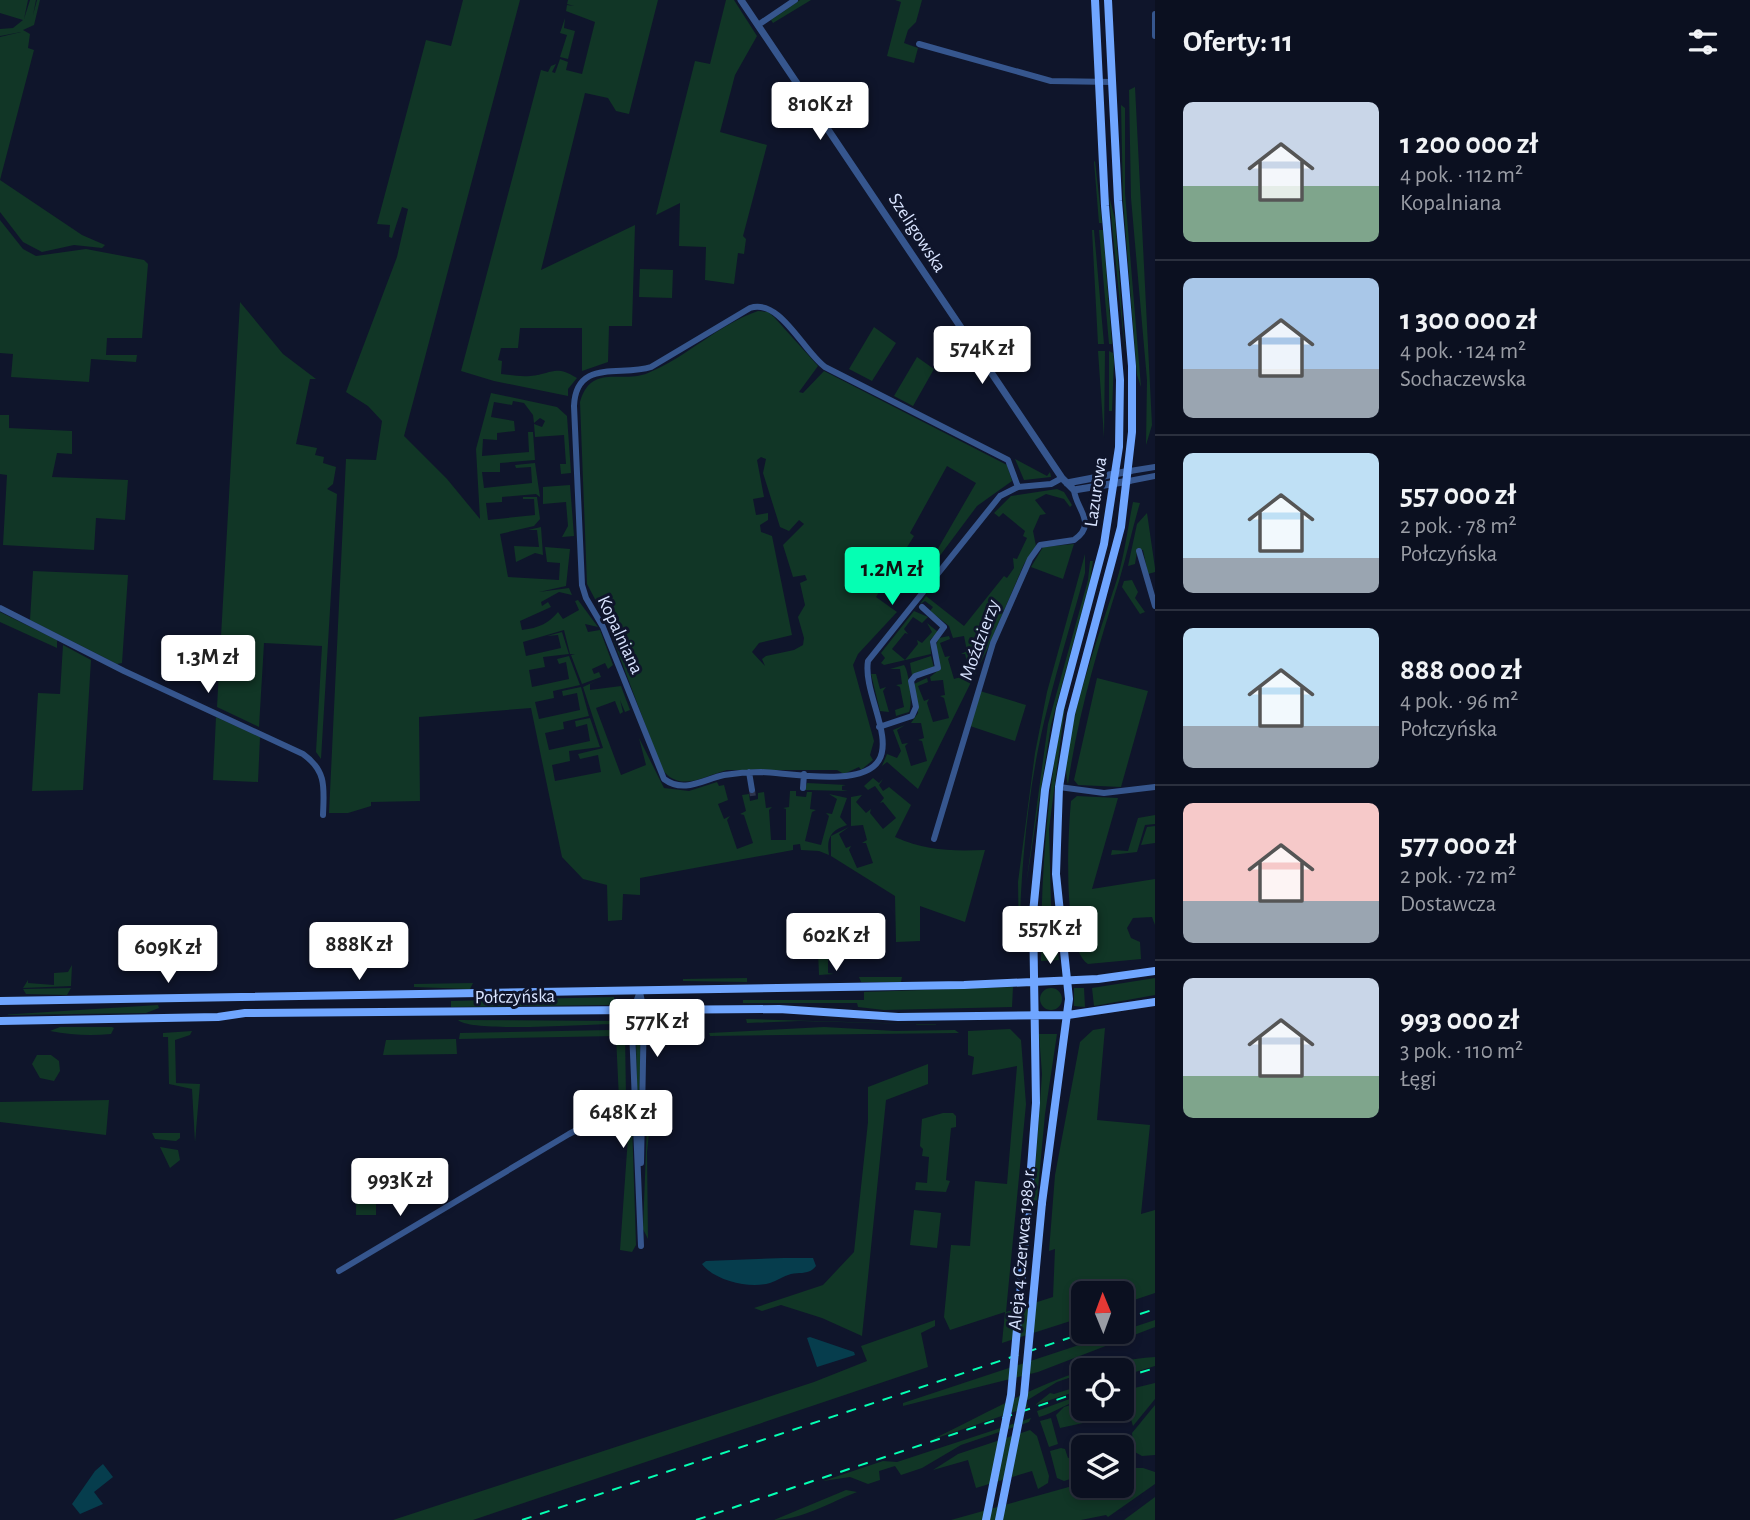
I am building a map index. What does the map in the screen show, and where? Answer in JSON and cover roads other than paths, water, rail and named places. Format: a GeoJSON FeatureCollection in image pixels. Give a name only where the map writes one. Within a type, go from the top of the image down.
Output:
{"type":"FeatureCollection","features":[{"type":"Feature","properties":{"kind":"main road","name":"Lazurowa"},"geometry":{"type":"LineString","coordinates":[[1033,981],[1033,912],[1046,780],[1059,709],[1104,544],[1116,474],[1119,372],[1095,0]]}},
{"type":"Feature","properties":{"kind":"main road","name":"Lazurowa"},"geometry":{"type":"LineString","coordinates":[[1068,980],[1056,874],[1059,788],[1071,714],[1115,558],[1130,471],[1132,376],[1108,0]]}},
{"type":"Feature","properties":{"kind":"main road","name":"Połczyńska"},"geometry":{"type":"LineString","coordinates":[[0,1001],[640,991],[1033,981],[1155,971]]}},
{"type":"Feature","properties":{"kind":"main road","name":"Aleja 4 Czerwca 1989 r."},"geometry":{"type":"LineString","coordinates":[[999,1520],[1024,1395],[1042,1203],[1068,1015],[1068,980]]}},
{"type":"Feature","properties":{"kind":"main road","name":"Aleja 4 Czerwca 1989 r."},"geometry":{"type":"LineString","coordinates":[[986,1520],[1012,1384],[1028,1207],[1036,1103],[1033,981]]}},
{"type":"Feature","properties":{"kind":"main road","name":"Połczyńska"},"geometry":{"type":"LineString","coordinates":[[0,1021],[218,1017],[245,1013],[779,1009],[884,1017],[1032,1016],[1068,1015],[1155,1002]]}},
{"type":"Feature","properties":{"kind":"street","name":"Szeligowska"},"geometry":{"type":"LineString","coordinates":[[741,0],[1065,481],[1074,490]]}},
{"type":"Feature","properties":{"kind":"street"},"geometry":{"type":"LineString","coordinates":[[758,25],[795,0]]}},
{"type":"Feature","properties":{"kind":"street"},"geometry":{"type":"LineString","coordinates":[[1155,14],[1155,36]]}},
{"type":"Feature","properties":{"kind":"street"},"geometry":{"type":"LineString","coordinates":[[919,44],[1051,81],[1112,82]]}},
{"type":"Feature","properties":{"kind":"street","name":"Kopalniana"},"geometry":{"type":"LineString","coordinates":[[767,306],[778,313],[806,350],[825,367],[1010,462],[1018,487],[1000,496],[872,654],[866,671],[883,744],[881,755],[868,770],[849,777],[749,772],[723,775],[684,786],[664,779],[600,621],[583,593],[574,406],[576,391],[585,379],[599,372],[635,371],[650,367],[750,307],[767,306]]}},
{"type":"Feature","properties":{"kind":"street"},"geometry":{"type":"LineString","coordinates":[[1018,487],[1155,467]]}},
{"type":"Feature","properties":{"kind":"street"},"geometry":{"type":"LineString","coordinates":[[1074,490],[1155,476]]}},
{"type":"Feature","properties":{"kind":"street","name":"Moździerzy"},"geometry":{"type":"LineString","coordinates":[[934,839],[993,643],[1030,559],[1040,545],[1074,540],[1086,526],[1086,515],[1076,500],[1074,490]]}},
{"type":"Feature","properties":{"kind":"street"},"geometry":{"type":"LineString","coordinates":[[1139,551],[1155,606]]}},
{"type":"Feature","properties":{"kind":"street"},"geometry":{"type":"LineString","coordinates":[[879,727],[912,716],[916,707],[911,681],[915,676],[938,668],[933,642],[944,627],[922,607]]}},
{"type":"Feature","properties":{"kind":"street"},"geometry":{"type":"LineString","coordinates":[[0,608],[124,671],[303,754],[314,763],[324,779],[323,815]]}},
{"type":"Feature","properties":{"kind":"street"},"geometry":{"type":"LineString","coordinates":[[749,772],[752,789]]}},
{"type":"Feature","properties":{"kind":"street"},"geometry":{"type":"LineString","coordinates":[[803,788],[804,774]]}},
{"type":"Feature","properties":{"kind":"street"},"geometry":{"type":"LineString","coordinates":[[1059,788],[1104,793],[1155,787]]}},
{"type":"Feature","properties":{"kind":"street"},"geometry":{"type":"LineString","coordinates":[[639,1189],[644,1011],[640,991]]}},
{"type":"Feature","properties":{"kind":"street"},"geometry":{"type":"LineString","coordinates":[[640,991],[633,1011],[633,1108],[641,1246]]}},
{"type":"Feature","properties":{"kind":"street"},"geometry":{"type":"LineString","coordinates":[[339,1270],[569,1134],[605,1115],[643,1107]]}},
{"type":"Feature","properties":{"kind":"water"},"geometry":{"type":"Polygon","coordinates":[[[813,1258],[816,1266],[808,1272],[753,1285],[724,1279],[702,1264],[706,1261],[813,1258]]]}},
{"type":"Feature","properties":{"kind":"water"},"geometry":{"type":"Polygon","coordinates":[[[807,1338],[854,1352],[855,1355],[817,1367],[807,1338]]]}},
{"type":"Feature","properties":{"kind":"water"},"geometry":{"type":"Polygon","coordinates":[[[103,1464],[113,1477],[94,1492],[103,1504],[80,1514],[72,1504],[103,1464]]]}},
{"type":"Feature","properties":{"kind":"tunnel"},"geometry":{"type":"LineString","coordinates":[[752,790],[753,797]]}},
{"type":"Feature","properties":{"kind":"railway"},"geometry":{"type":"LineString","coordinates":[[1134,1316],[1155,1309]]}},
{"type":"Feature","properties":{"kind":"railway"},"geometry":{"type":"LineString","coordinates":[[522,1520],[1071,1337]]}},
{"type":"Feature","properties":{"kind":"railway"},"geometry":{"type":"LineString","coordinates":[[1134,1374],[1155,1368]]}},
{"type":"Feature","properties":{"kind":"railway"},"geometry":{"type":"LineString","coordinates":[[696,1520],[1071,1395]]}}]}
